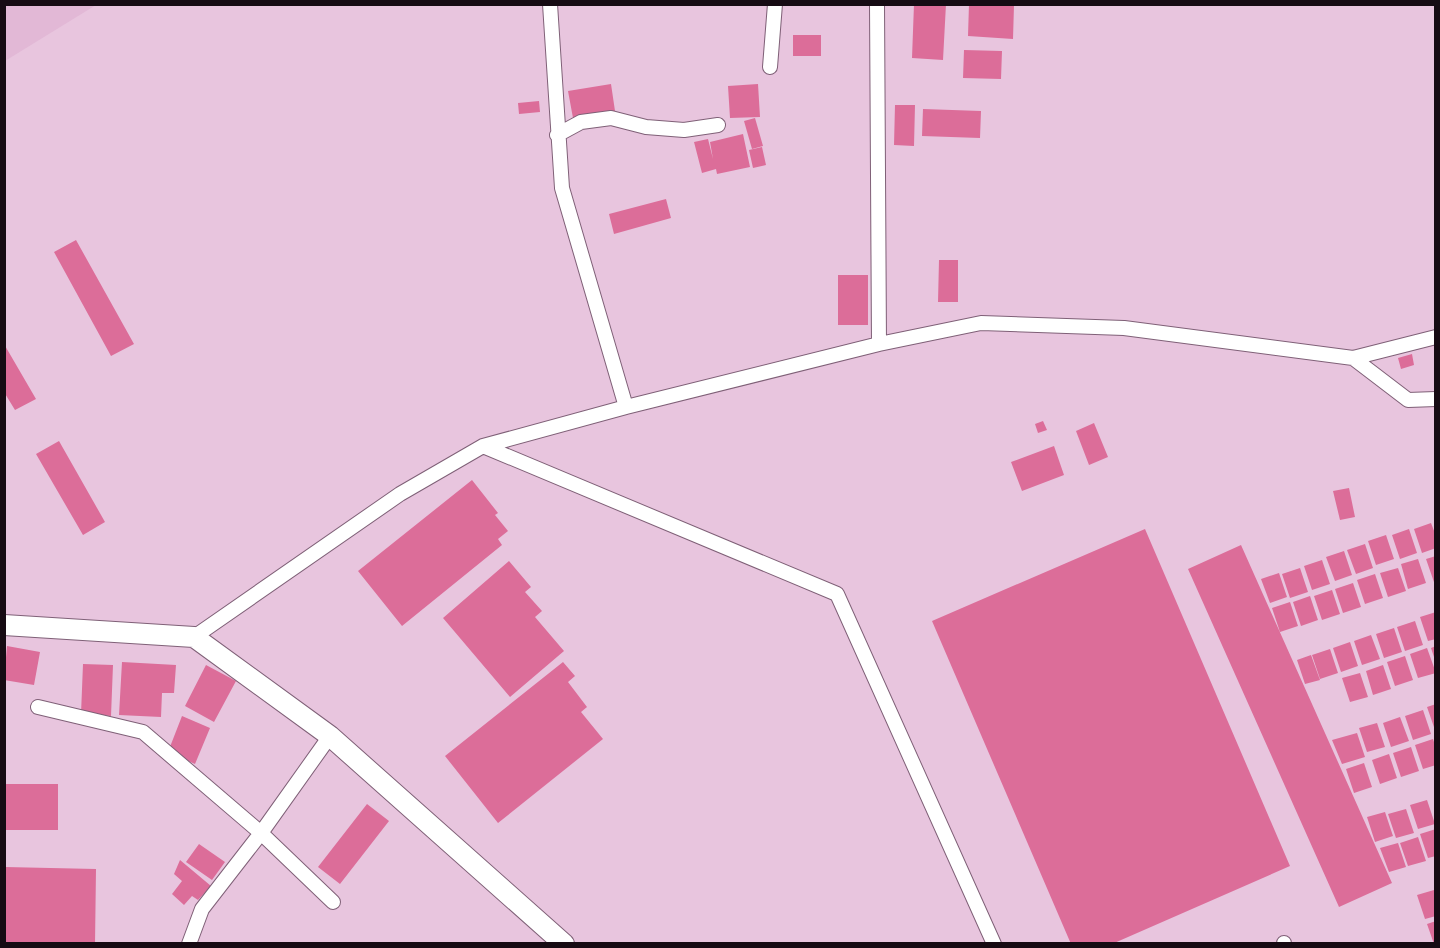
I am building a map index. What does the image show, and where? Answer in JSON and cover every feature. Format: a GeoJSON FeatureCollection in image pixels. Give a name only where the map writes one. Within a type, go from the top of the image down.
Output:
{"type":"FeatureCollection","features":[{"type":"Feature","properties":{"kind":"main road"},"geometry":{"type":"LineString","coordinates":[[4,626],[194,637],[330,736],[564,944]]}},
{"type":"Feature","properties":{"kind":"street"},"geometry":{"type":"LineString","coordinates":[[550,4],[562,188],[626,407]]}},
{"type":"Feature","properties":{"kind":"street"},"geometry":{"type":"LineString","coordinates":[[770,67],[775,4]]}},
{"type":"Feature","properties":{"kind":"street"},"geometry":{"type":"LineString","coordinates":[[877,4],[879,344]]}},
{"type":"Feature","properties":{"kind":"street"},"geometry":{"type":"LineString","coordinates":[[557,135],[581,122],[611,118],[646,127],[684,130],[718,125]]}},
{"type":"Feature","properties":{"kind":"street"},"geometry":{"type":"LineString","coordinates":[[194,637],[400,494],[483,446],[626,407],[879,344],[981,323],[1124,328],[1353,358],[1436,337]]}},
{"type":"Feature","properties":{"kind":"street"},"geometry":{"type":"LineString","coordinates":[[1353,358],[1408,400],[1436,399]]}},
{"type":"Feature","properties":{"kind":"street"},"geometry":{"type":"LineString","coordinates":[[483,446],[837,594],[994,944]]}},
{"type":"Feature","properties":{"kind":"street"},"geometry":{"type":"LineString","coordinates":[[38,707],[143,732],[261,833],[333,902]]}},
{"type":"Feature","properties":{"kind":"street"},"geometry":{"type":"LineString","coordinates":[[189,944],[202,909],[261,833],[330,736]]}},
{"type":"Feature","properties":{"kind":"shaded area"},"geometry":{"type":"Polygon","coordinates":[[[5,4],[96,4],[96,5],[5,61],[5,4]]]}},
{"type":"Feature","properties":{"kind":"building"},"geometry":{"type":"Polygon","coordinates":[[[914,4],[946,4],[943,60],[912,58],[914,4]]]}},
{"type":"Feature","properties":{"kind":"building"},"geometry":{"type":"Polygon","coordinates":[[[969,4],[1014,5],[1013,39],[968,36],[969,4]]]}},
{"type":"Feature","properties":{"kind":"building"},"geometry":{"type":"Polygon","coordinates":[[[793,35],[821,35],[821,56],[793,56],[793,35]]]}},
{"type":"Feature","properties":{"kind":"building"},"geometry":{"type":"Polygon","coordinates":[[[964,50],[1002,51],[1001,79],[963,78],[964,50]]]}},
{"type":"Feature","properties":{"kind":"building"},"geometry":{"type":"Polygon","coordinates":[[[611,84],[615,111],[573,118],[568,91],[611,84]]]}},
{"type":"Feature","properties":{"kind":"building"},"geometry":{"type":"Polygon","coordinates":[[[758,84],[760,117],[730,118],[728,86],[758,84]]]}},
{"type":"Feature","properties":{"kind":"building"},"geometry":{"type":"Polygon","coordinates":[[[539,101],[540,112],[519,114],[518,103],[539,101]]]}},
{"type":"Feature","properties":{"kind":"building"},"geometry":{"type":"Polygon","coordinates":[[[895,105],[915,105],[914,146],[894,145],[895,105]]]}},
{"type":"Feature","properties":{"kind":"building"},"geometry":{"type":"Polygon","coordinates":[[[923,109],[981,111],[980,138],[922,136],[923,109]]]}},
{"type":"Feature","properties":{"kind":"building"},"geometry":{"type":"Polygon","coordinates":[[[755,118],[763,146],[752,149],[744,121],[755,118]]]}},
{"type":"Feature","properties":{"kind":"building"},"geometry":{"type":"Polygon","coordinates":[[[743,134],[750,167],[717,174],[716,169],[702,173],[694,142],[708,139],[713,159],[710,142],[743,134]]]}},
{"type":"Feature","properties":{"kind":"building"},"geometry":{"type":"Polygon","coordinates":[[[762,147],[766,165],[753,168],[749,150],[762,147]]]}},
{"type":"Feature","properties":{"kind":"building"},"geometry":{"type":"Polygon","coordinates":[[[666,199],[671,218],[614,234],[609,214],[666,199]]]}},
{"type":"Feature","properties":{"kind":"building"},"geometry":{"type":"Polygon","coordinates":[[[76,240],[134,344],[111,356],[54,252],[76,240]]]}},
{"type":"Feature","properties":{"kind":"building"},"geometry":{"type":"Polygon","coordinates":[[[939,260],[958,260],[958,302],[938,302],[939,260]]]}},
{"type":"Feature","properties":{"kind":"building"},"geometry":{"type":"Polygon","coordinates":[[[838,275],[868,275],[868,325],[838,325],[838,275]]]}},
{"type":"Feature","properties":{"kind":"building"},"geometry":{"type":"Polygon","coordinates":[[[4,344],[36,399],[15,410],[4,392],[4,344]]]}},
{"type":"Feature","properties":{"kind":"building"},"geometry":{"type":"Polygon","coordinates":[[[1412,354],[1414,365],[1401,369],[1398,358],[1412,354]]]}},
{"type":"Feature","properties":{"kind":"building"},"geometry":{"type":"Polygon","coordinates":[[[1043,421],[1047,430],[1038,433],[1035,424],[1043,421]]]}},
{"type":"Feature","properties":{"kind":"building"},"geometry":{"type":"Polygon","coordinates":[[[1094,423],[1108,457],[1089,465],[1076,431],[1094,423]]]}},
{"type":"Feature","properties":{"kind":"building"},"geometry":{"type":"Polygon","coordinates":[[[59,441],[105,522],[83,535],[36,454],[59,441]]]}},
{"type":"Feature","properties":{"kind":"building"},"geometry":{"type":"Polygon","coordinates":[[[1054,446],[1064,475],[1022,491],[1011,462],[1054,446]]]}},
{"type":"Feature","properties":{"kind":"building"},"geometry":{"type":"Polygon","coordinates":[[[472,480],[498,513],[495,515],[508,531],[498,539],[502,545],[402,626],[358,571],[472,480]]]}},
{"type":"Feature","properties":{"kind":"building"},"geometry":{"type":"Polygon","coordinates":[[[1349,488],[1355,517],[1340,520],[1333,491],[1349,488]]]}},
{"type":"Feature","properties":{"kind":"building"},"geometry":{"type":"Polygon","coordinates":[[[1431,523],[1436,536],[1436,548],[1422,553],[1414,529],[1431,523]]]}},
{"type":"Feature","properties":{"kind":"building"},"geometry":{"type":"Polygon","coordinates":[[[1145,529],[1290,866],[1112,944],[1071,944],[932,621],[1145,529]]]}},
{"type":"Feature","properties":{"kind":"building"},"geometry":{"type":"Polygon","coordinates":[[[1409,529],[1417,553],[1400,559],[1392,535],[1409,529]]]}},
{"type":"Feature","properties":{"kind":"building"},"geometry":{"type":"Polygon","coordinates":[[[1386,535],[1394,559],[1376,565],[1368,541],[1386,535]]]}},
{"type":"Feature","properties":{"kind":"building"},"geometry":{"type":"Polygon","coordinates":[[[1365,544],[1373,568],[1356,574],[1347,550],[1365,544]]]}},
{"type":"Feature","properties":{"kind":"building"},"geometry":{"type":"Polygon","coordinates":[[[1241,545],[1392,883],[1339,907],[1188,569],[1241,545]]]}},
{"type":"Feature","properties":{"kind":"building"},"geometry":{"type":"Polygon","coordinates":[[[1344,551],[1352,575],[1335,581],[1326,557],[1344,551]]]}},
{"type":"Feature","properties":{"kind":"building"},"geometry":{"type":"Polygon","coordinates":[[[1436,556],[1436,585],[1435,585],[1426,559],[1436,556]]]}},
{"type":"Feature","properties":{"kind":"building"},"geometry":{"type":"Polygon","coordinates":[[[1418,559],[1426,583],[1408,589],[1401,564],[1418,559]]]}},
{"type":"Feature","properties":{"kind":"building"},"geometry":{"type":"Polygon","coordinates":[[[1322,560],[1330,584],[1312,590],[1304,566],[1322,560]]]}},
{"type":"Feature","properties":{"kind":"building"},"geometry":{"type":"Polygon","coordinates":[[[509,561],[531,587],[525,592],[542,611],[535,617],[564,651],[510,697],[443,618],[509,561]]]}},
{"type":"Feature","properties":{"kind":"building"},"geometry":{"type":"Polygon","coordinates":[[[1300,568],[1308,592],[1290,598],[1282,574],[1300,568]]]}},
{"type":"Feature","properties":{"kind":"building"},"geometry":{"type":"Polygon","coordinates":[[[1398,568],[1406,591],[1388,597],[1380,573],[1398,568]]]}},
{"type":"Feature","properties":{"kind":"building"},"geometry":{"type":"Polygon","coordinates":[[[1279,573],[1287,597],[1270,603],[1261,579],[1279,573]]]}},
{"type":"Feature","properties":{"kind":"building"},"geometry":{"type":"Polygon","coordinates":[[[1375,574],[1383,598],[1365,604],[1357,580],[1375,574]]]}},
{"type":"Feature","properties":{"kind":"building"},"geometry":{"type":"Polygon","coordinates":[[[1353,583],[1361,607],[1343,613],[1335,589],[1353,583]]]}},
{"type":"Feature","properties":{"kind":"building"},"geometry":{"type":"Polygon","coordinates":[[[1332,590],[1340,614],[1322,620],[1314,596],[1332,590]]]}},
{"type":"Feature","properties":{"kind":"building"},"geometry":{"type":"Polygon","coordinates":[[[1310,596],[1318,620],[1301,626],[1293,602],[1310,596]]]}},
{"type":"Feature","properties":{"kind":"building"},"geometry":{"type":"Polygon","coordinates":[[[1290,602],[1298,626],[1280,632],[1272,608],[1290,602]]]}},
{"type":"Feature","properties":{"kind":"building"},"geometry":{"type":"Polygon","coordinates":[[[1436,612],[1436,639],[1428,641],[1420,617],[1436,612]]]}},
{"type":"Feature","properties":{"kind":"building"},"geometry":{"type":"Polygon","coordinates":[[[1415,621],[1423,645],[1405,651],[1397,627],[1415,621]]]}},
{"type":"Feature","properties":{"kind":"building"},"geometry":{"type":"Polygon","coordinates":[[[1394,628],[1402,652],[1384,658],[1376,634],[1394,628]]]}},
{"type":"Feature","properties":{"kind":"building"},"geometry":{"type":"Polygon","coordinates":[[[1371,635],[1380,659],[1362,665],[1354,641],[1371,635]]]}},
{"type":"Feature","properties":{"kind":"building"},"geometry":{"type":"Polygon","coordinates":[[[1350,642],[1358,666],[1341,672],[1333,648],[1350,642]]]}},
{"type":"Feature","properties":{"kind":"building"},"geometry":{"type":"Polygon","coordinates":[[[7,646],[40,652],[34,685],[4,680],[7,646]]]}},
{"type":"Feature","properties":{"kind":"building"},"geometry":{"type":"Polygon","coordinates":[[[1436,646],[1436,660],[1435,660],[1431,648],[1436,646]]]}},
{"type":"Feature","properties":{"kind":"building"},"geometry":{"type":"Polygon","coordinates":[[[1427,648],[1436,673],[1418,678],[1410,654],[1427,648]]]}},
{"type":"Feature","properties":{"kind":"building"},"geometry":{"type":"Polygon","coordinates":[[[1330,649],[1338,673],[1320,679],[1312,655],[1330,649]]]}},
{"type":"Feature","properties":{"kind":"building"},"geometry":{"type":"Polygon","coordinates":[[[1311,655],[1320,680],[1305,684],[1297,660],[1311,655]]]}},
{"type":"Feature","properties":{"kind":"building"},"geometry":{"type":"Polygon","coordinates":[[[1405,656],[1413,680],[1395,686],[1387,662],[1405,656]]]}},
{"type":"Feature","properties":{"kind":"building"},"geometry":{"type":"Polygon","coordinates":[[[122,662],[176,665],[174,693],[162,693],[161,717],[119,715],[122,662]]]}},
{"type":"Feature","properties":{"kind":"building"},"geometry":{"type":"Polygon","coordinates":[[[563,662],[575,676],[568,682],[587,707],[581,712],[603,739],[498,823],[445,756],[563,662]]]}},
{"type":"Feature","properties":{"kind":"building"},"geometry":{"type":"Polygon","coordinates":[[[83,664],[113,665],[111,716],[81,714],[83,664]]]}},
{"type":"Feature","properties":{"kind":"building"},"geometry":{"type":"Polygon","coordinates":[[[206,665],[236,681],[214,722],[185,706],[206,665]]]}},
{"type":"Feature","properties":{"kind":"building"},"geometry":{"type":"Polygon","coordinates":[[[1383,665],[1391,689],[1373,695],[1366,671],[1383,665]]]}},
{"type":"Feature","properties":{"kind":"building"},"geometry":{"type":"Polygon","coordinates":[[[1360,673],[1368,697],[1350,702],[1342,678],[1360,673]]]}},
{"type":"Feature","properties":{"kind":"building"},"geometry":{"type":"Polygon","coordinates":[[[1436,704],[1436,730],[1435,730],[1427,707],[1436,704]]]}},
{"type":"Feature","properties":{"kind":"building"},"geometry":{"type":"Polygon","coordinates":[[[1423,710],[1431,734],[1413,740],[1405,716],[1423,710]]]}},
{"type":"Feature","properties":{"kind":"building"},"geometry":{"type":"Polygon","coordinates":[[[182,716],[210,728],[195,764],[168,752],[182,716]]]}},
{"type":"Feature","properties":{"kind":"building"},"geometry":{"type":"Polygon","coordinates":[[[1400,717],[1409,741],[1391,747],[1383,723],[1400,717]]]}},
{"type":"Feature","properties":{"kind":"building"},"geometry":{"type":"Polygon","coordinates":[[[1377,723],[1385,747],[1367,752],[1359,728],[1377,723]]]}},
{"type":"Feature","properties":{"kind":"building"},"geometry":{"type":"Polygon","coordinates":[[[1357,733],[1365,757],[1342,764],[1332,740],[1357,733]]]}},
{"type":"Feature","properties":{"kind":"building"},"geometry":{"type":"Polygon","coordinates":[[[1433,739],[1436,748],[1436,765],[1423,769],[1415,745],[1433,739]]]}},
{"type":"Feature","properties":{"kind":"building"},"geometry":{"type":"Polygon","coordinates":[[[1411,747],[1419,771],[1401,777],[1393,753],[1411,747]]]}},
{"type":"Feature","properties":{"kind":"building"},"geometry":{"type":"Polygon","coordinates":[[[1389,754],[1397,778],[1380,784],[1372,760],[1389,754]]]}},
{"type":"Feature","properties":{"kind":"building"},"geometry":{"type":"Polygon","coordinates":[[[1364,763],[1372,787],[1354,793],[1346,769],[1364,763]]]}},
{"type":"Feature","properties":{"kind":"building"},"geometry":{"type":"Polygon","coordinates":[[[4,784],[58,784],[58,830],[4,830],[4,784]]]}},
{"type":"Feature","properties":{"kind":"building"},"geometry":{"type":"Polygon","coordinates":[[[1427,800],[1435,824],[1418,829],[1410,805],[1427,800]]]}},
{"type":"Feature","properties":{"kind":"building"},"geometry":{"type":"Polygon","coordinates":[[[367,804],[389,821],[340,884],[318,867],[367,804]]]}},
{"type":"Feature","properties":{"kind":"building"},"geometry":{"type":"Polygon","coordinates":[[[1406,809],[1414,833],[1396,838],[1388,814],[1406,809]]]}},
{"type":"Feature","properties":{"kind":"building"},"geometry":{"type":"Polygon","coordinates":[[[1385,812],[1393,836],[1375,842],[1367,817],[1385,812]]]}},
{"type":"Feature","properties":{"kind":"building"},"geometry":{"type":"Polygon","coordinates":[[[1436,829],[1436,856],[1428,858],[1420,834],[1436,829]]]}},
{"type":"Feature","properties":{"kind":"building"},"geometry":{"type":"Polygon","coordinates":[[[1418,837],[1426,861],[1408,866],[1400,843],[1418,837]]]}},
{"type":"Feature","properties":{"kind":"building"},"geometry":{"type":"Polygon","coordinates":[[[1398,843],[1406,867],[1389,872],[1380,848],[1398,843]]]}},
{"type":"Feature","properties":{"kind":"building"},"geometry":{"type":"Polygon","coordinates":[[[199,844],[225,862],[212,880],[186,862],[199,844]]]}},
{"type":"Feature","properties":{"kind":"building"},"geometry":{"type":"Polygon","coordinates":[[[180,860],[211,886],[198,900],[192,896],[184,905],[172,894],[182,881],[174,874],[180,860]]]}},
{"type":"Feature","properties":{"kind":"building"},"geometry":{"type":"Polygon","coordinates":[[[5,867],[96,869],[95,944],[4,944],[5,867]]]}},
{"type":"Feature","properties":{"kind":"building"},"geometry":{"type":"Polygon","coordinates":[[[1434,890],[1436,916],[1425,919],[1417,895],[1434,890]]]}},
{"type":"Feature","properties":{"kind":"building"},"geometry":{"type":"Polygon","coordinates":[[[1436,921],[1436,944],[1434,944],[1427,924],[1436,921]]]}}]}
